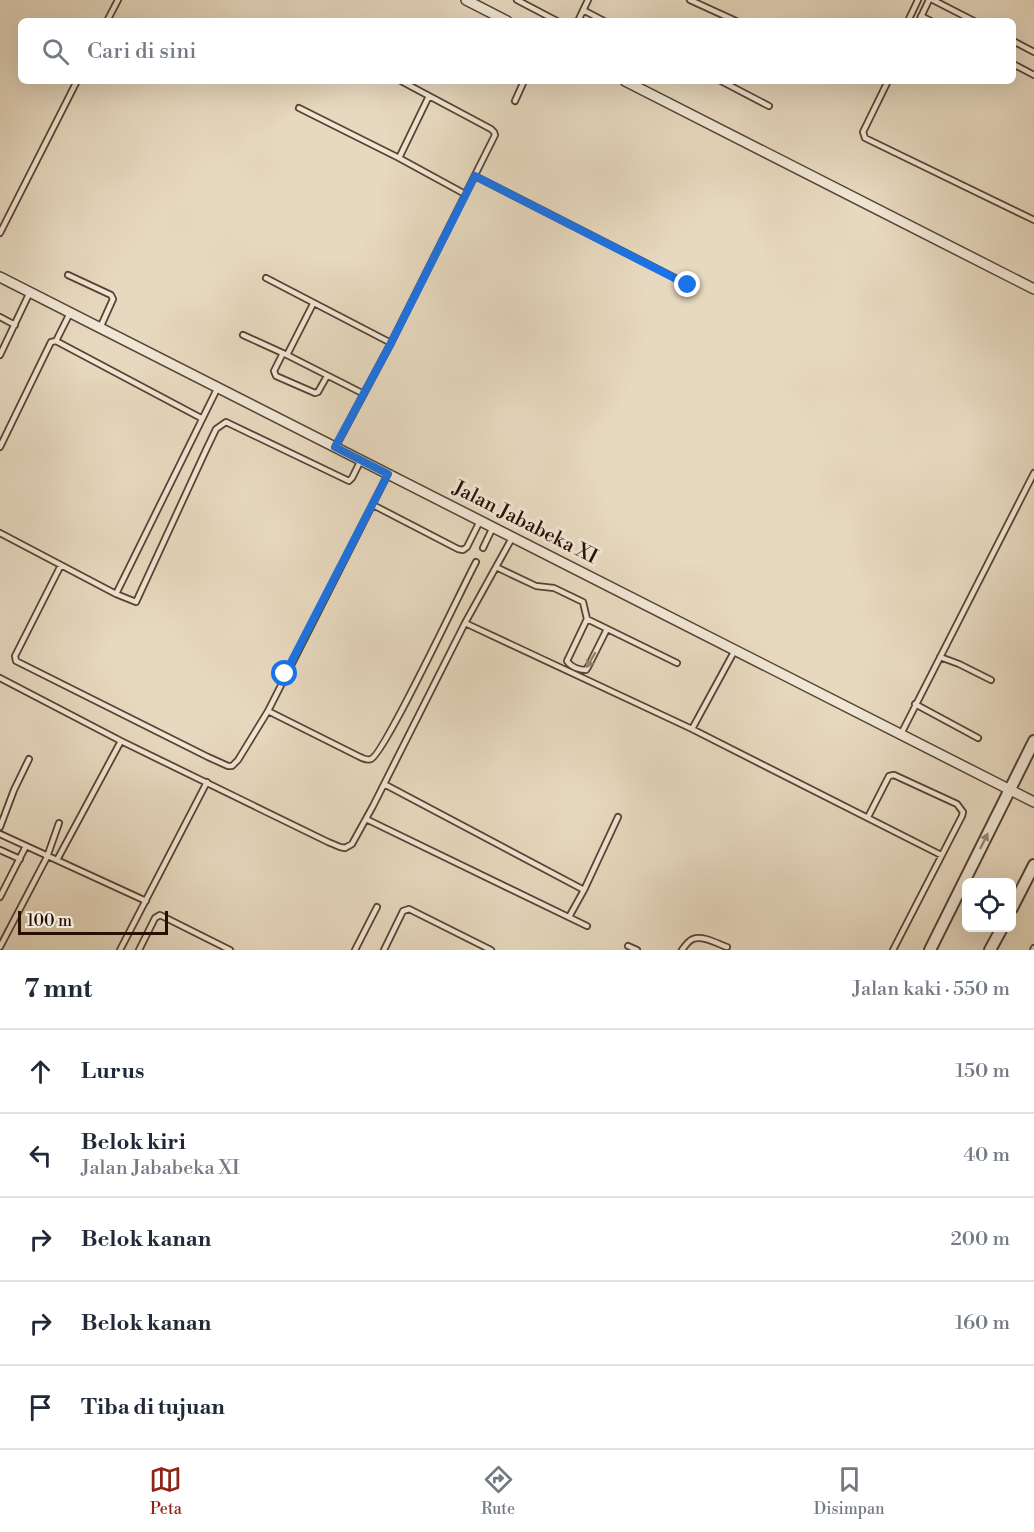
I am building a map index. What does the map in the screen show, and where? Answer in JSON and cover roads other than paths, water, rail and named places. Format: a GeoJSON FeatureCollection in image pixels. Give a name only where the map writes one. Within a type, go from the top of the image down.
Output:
{"type":"FeatureCollection","features":[{"type":"Feature","properties":{"kind":"street"},"geometry":{"type":"LineString","coordinates":[[466,0],[501,18]]}},
{"type":"Feature","properties":{"kind":"street"},"geometry":{"type":"LineString","coordinates":[[631,84],[1034,290]]}},
{"type":"Feature","properties":{"kind":"street","name":"Jalan Jababeka XI"},"geometry":{"type":"LineString","coordinates":[[0,276],[1034,802]]}},
{"type":"Feature","properties":{"kind":"street"},"geometry":{"type":"LineString","coordinates":[[930,950],[1013,791],[1034,741]]}},
{"type":"Feature","properties":{"kind":"street"},"geometry":{"type":"LineString","coordinates":[[1016,899],[1034,865]]}},
{"type":"Feature","properties":{"kind":"street"},"geometry":{"type":"LineString","coordinates":[[990,950],[999,932]]}},
{"type":"Feature","properties":{"kind":"lane"},"geometry":{"type":"LineString","coordinates":[[109,18],[118,0]]}},
{"type":"Feature","properties":{"kind":"lane"},"geometry":{"type":"LineString","coordinates":[[517,0],[551,18]]}},
{"type":"Feature","properties":{"kind":"lane"},"geometry":{"type":"LineString","coordinates":[[579,18],[588,0]]}},
{"type":"Feature","properties":{"kind":"lane"},"geometry":{"type":"LineString","coordinates":[[690,0],[729,18]]}},
{"type":"Feature","properties":{"kind":"lane"},"geometry":{"type":"LineString","coordinates":[[909,18],[918,0]]}},
{"type":"Feature","properties":{"kind":"lane"},"geometry":{"type":"LineString","coordinates":[[921,18],[931,0],[968,18]]}},
{"type":"Feature","properties":{"kind":"lane"},"geometry":{"type":"LineString","coordinates":[[583,10],[598,18]]}},
{"type":"Feature","properties":{"kind":"lane"},"geometry":{"type":"LineString","coordinates":[[1016,42],[1034,51]]}},
{"type":"Feature","properties":{"kind":"lane"},"geometry":{"type":"LineString","coordinates":[[1016,66],[1034,75]]}},
{"type":"Feature","properties":{"kind":"lane"},"geometry":{"type":"LineString","coordinates":[[0,233],[75,84]]}},
{"type":"Feature","properties":{"kind":"lane"},"geometry":{"type":"LineString","coordinates":[[335,447],[391,343],[495,135],[494,132],[407,84]]}},
{"type":"Feature","properties":{"kind":"lane"},"geometry":{"type":"LineString","coordinates":[[514,101],[522,84]]}},
{"type":"Feature","properties":{"kind":"lane"},"geometry":{"type":"LineString","coordinates":[[727,84],[769,106]]}},
{"type":"Feature","properties":{"kind":"lane"},"geometry":{"type":"LineString","coordinates":[[887,84],[863,132],[865,138],[1034,220]]}},
{"type":"Feature","properties":{"kind":"lane"},"geometry":{"type":"LineString","coordinates":[[399,158],[429,96]]}},
{"type":"Feature","properties":{"kind":"lane"},"geometry":{"type":"LineString","coordinates":[[299,108],[465,194]]}},
{"type":"Feature","properties":{"kind":"lane"},"geometry":{"type":"LineString","coordinates":[[475,176],[688,285]]}},
{"type":"Feature","properties":{"kind":"lane"},"geometry":{"type":"LineString","coordinates":[[68,275],[111,295],[113,299],[100,328]]}},
{"type":"Feature","properties":{"kind":"lane"},"geometry":{"type":"LineString","coordinates":[[266,278],[391,343]]}},
{"type":"Feature","properties":{"kind":"lane"},"geometry":{"type":"LineString","coordinates":[[0,355],[30,292]]}},
{"type":"Feature","properties":{"kind":"lane"},"geometry":{"type":"LineString","coordinates":[[313,304],[274,370],[276,376],[315,393],[327,376]]}},
{"type":"Feature","properties":{"kind":"lane"},"geometry":{"type":"LineString","coordinates":[[0,447],[51,342],[56,341],[70,312]]}},
{"type":"Feature","properties":{"kind":"lane"},"geometry":{"type":"LineString","coordinates":[[0,317],[15,325]]}},
{"type":"Feature","properties":{"kind":"lane"},"geometry":{"type":"LineString","coordinates":[[243,335],[364,394]]}},
{"type":"Feature","properties":{"kind":"lane"},"geometry":{"type":"LineString","coordinates":[[56,341],[201,418]]}},
{"type":"Feature","properties":{"kind":"lane"},"geometry":{"type":"LineString","coordinates":[[116,594],[218,387]]}},
{"type":"Feature","properties":{"kind":"lane"},"geometry":{"type":"LineString","coordinates":[[0,533],[135,602],[138,601],[216,429],[226,422],[349,481],[361,460]]}},
{"type":"Feature","properties":{"kind":"lane"},"geometry":{"type":"LineString","coordinates":[[901,734],[1034,473]]}},
{"type":"Feature","properties":{"kind":"lane"},"geometry":{"type":"LineString","coordinates":[[61,565],[15,656],[16,661],[229,766],[238,760],[268,711],[388,474]]}},
{"type":"Feature","properties":{"kind":"lane"},"geometry":{"type":"LineString","coordinates":[[373,505],[463,550],[467,548],[480,520]]}},
{"type":"Feature","properties":{"kind":"lane"},"geometry":{"type":"LineString","coordinates":[[483,548],[493,527]]}},
{"type":"Feature","properties":{"kind":"lane"},"geometry":{"type":"LineString","coordinates":[[0,678],[121,741],[340,848],[345,848],[352,844],[366,819],[465,623],[512,537]]}},
{"type":"Feature","properties":{"kind":"lane"},"geometry":{"type":"LineString","coordinates":[[268,711],[358,756],[368,760],[375,757],[394,725],[476,562]]}},
{"type":"Feature","properties":{"kind":"lane"},"geometry":{"type":"LineString","coordinates":[[496,567],[536,586],[554,588],[583,602],[587,619],[567,661],[573,666],[582,670],[588,667],[607,629]]}},
{"type":"Feature","properties":{"kind":"lane"},"geometry":{"type":"LineString","coordinates":[[587,619],[677,663]]}},
{"type":"Feature","properties":{"kind":"lane"},"geometry":{"type":"LineString","coordinates":[[465,623],[692,729],[941,855]]}},
{"type":"Feature","properties":{"kind":"lane"},"geometry":{"type":"LineString","coordinates":[[692,729],[735,650]]}},
{"type":"Feature","properties":{"kind":"lane"},"geometry":{"type":"LineString","coordinates":[[940,657],[991,680]]}},
{"type":"Feature","properties":{"kind":"lane"},"geometry":{"type":"LineString","coordinates":[[915,704],[978,738]]}},
{"type":"Feature","properties":{"kind":"lane"},"geometry":{"type":"LineString","coordinates":[[57,860],[121,741]]}},
{"type":"Feature","properties":{"kind":"lane"},"geometry":{"type":"LineString","coordinates":[[0,827],[29,759]]}},
{"type":"Feature","properties":{"kind":"lane"},"geometry":{"type":"LineString","coordinates":[[868,817],[891,775],[957,804],[963,812],[893,950]]}},
{"type":"Feature","properties":{"kind":"lane"},"geometry":{"type":"LineString","coordinates":[[120,950],[207,782]]}},
{"type":"Feature","properties":{"kind":"lane"},"geometry":{"type":"LineString","coordinates":[[384,784],[584,890]]}},
{"type":"Feature","properties":{"kind":"lane"},"geometry":{"type":"LineString","coordinates":[[569,918],[618,817]]}},
{"type":"Feature","properties":{"kind":"lane"},"geometry":{"type":"LineString","coordinates":[[366,819],[587,926]]}},
{"type":"Feature","properties":{"kind":"lane"},"geometry":{"type":"LineString","coordinates":[[0,947],[2,939],[47,856],[59,823]]}},
{"type":"Feature","properties":{"kind":"lane"},"geometry":{"type":"LineString","coordinates":[[0,834],[146,902]]}},
{"type":"Feature","properties":{"kind":"lane"},"geometry":{"type":"LineString","coordinates":[[0,897],[26,846]]}},
{"type":"Feature","properties":{"kind":"lane"},"geometry":{"type":"LineString","coordinates":[[0,850],[20,859]]}},
{"type":"Feature","properties":{"kind":"lane"},"geometry":{"type":"LineString","coordinates":[[354,950],[377,907]]}},
{"type":"Feature","properties":{"kind":"lane"},"geometry":{"type":"LineString","coordinates":[[384,950],[403,911],[409,909],[491,950]]}},
{"type":"Feature","properties":{"kind":"lane"},"geometry":{"type":"LineString","coordinates":[[139,950],[155,918],[160,915],[230,950]]}},
{"type":"Feature","properties":{"kind":"lane"},"geometry":{"type":"LineString","coordinates":[[682,950],[689,940],[694,938],[727,947]]}},
{"type":"Feature","properties":{"kind":"lane"},"geometry":{"type":"LineString","coordinates":[[628,946],[637,950]]}}]}
